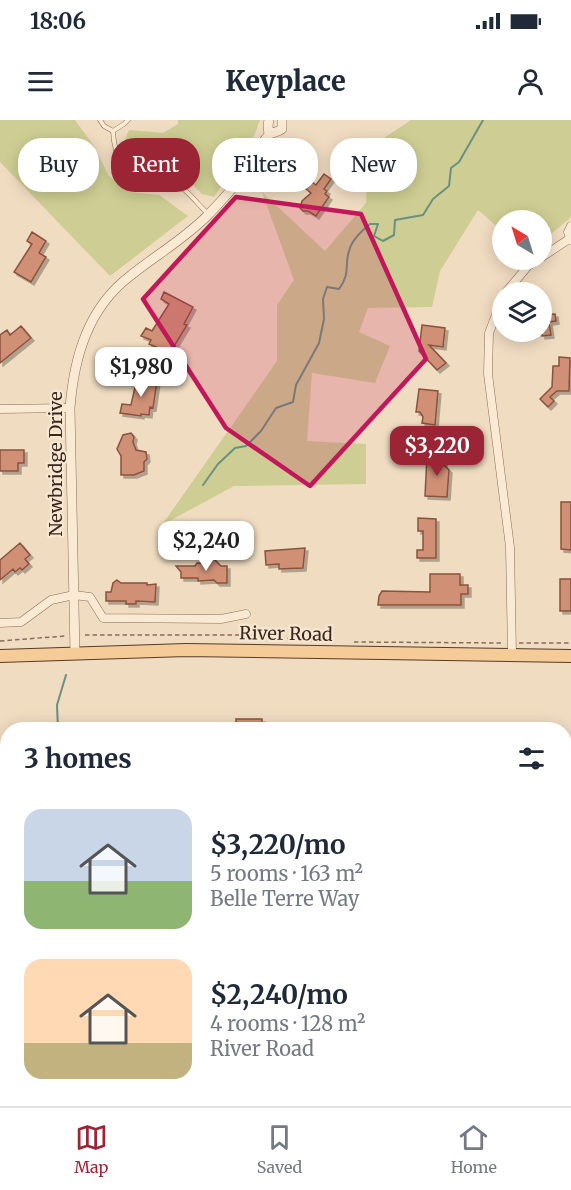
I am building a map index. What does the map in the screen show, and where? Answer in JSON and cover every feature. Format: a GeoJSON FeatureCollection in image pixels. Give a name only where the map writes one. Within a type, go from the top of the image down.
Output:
{"type":"FeatureCollection","features":[{"type":"Feature","properties":{"kind":"main road","name":"River Road"},"geometry":{"type":"LineString","coordinates":[[0,656],[186,651],[423,655],[512,649],[571,656]]}},
{"type":"Feature","properties":{"kind":"street"},"geometry":{"type":"LineString","coordinates":[[269,135],[270,120]]}},
{"type":"Feature","properties":{"kind":"street","name":"Newbridge Drive"},"geometry":{"type":"LineString","coordinates":[[75,654],[70,408],[72,377],[84,336],[96,313],[110,294],[128,277],[183,237],[208,215],[240,178],[269,135],[280,131],[282,120]]}},
{"type":"Feature","properties":{"kind":"street"},"geometry":{"type":"LineString","coordinates":[[552,251],[570,239],[568,232],[571,226]]}},
{"type":"Feature","properties":{"kind":"street"},"geometry":{"type":"LineString","coordinates":[[514,282],[525,270]]}},
{"type":"Feature","properties":{"kind":"street"},"geometry":{"type":"LineString","coordinates":[[492,325],[489,333],[488,374],[510,547],[512,649]]}},
{"type":"Feature","properties":{"kind":"street"},"geometry":{"type":"LineString","coordinates":[[0,409],[70,408]]}},
{"type":"Feature","properties":{"kind":"street"},"geometry":{"type":"LineString","coordinates":[[0,622],[21,622],[51,600],[74,596]]}},
{"type":"Feature","properties":{"kind":"street","name":"River Road"},"geometry":{"type":"LineString","coordinates":[[74,596],[90,597],[103,618],[221,619],[246,614]]}},
{"type":"Feature","properties":{"kind":"lane"},"geometry":{"type":"LineString","coordinates":[[100,120],[104,126],[113,131]]}},
{"type":"Feature","properties":{"kind":"lane"},"geometry":{"type":"LineString","coordinates":[[113,131],[128,120]]}},
{"type":"Feature","properties":{"kind":"lane"},"geometry":{"type":"LineString","coordinates":[[113,131],[117,156],[126,168],[140,175],[157,175],[170,179],[208,215]]}},
{"type":"Feature","properties":{"kind":"path"},"geometry":{"type":"LineString","coordinates":[[0,641],[75,635],[246,635],[328,642]]}},
{"type":"Feature","properties":{"kind":"path"},"geometry":{"type":"LineString","coordinates":[[348,642],[512,649],[571,643]]}},
{"type":"Feature","properties":{"kind":"highlighted area"},"geometry":{"type":"Polygon","coordinates":[[[236,197],[361,214],[426,359],[310,486],[226,428],[143,299],[236,197]]]}},
{"type":"Feature","properties":{"kind":"green space"},"geometry":{"type":"Polygon","coordinates":[[[0,120],[75,120],[88,138],[18,138],[18,181],[0,162],[0,120]]]}},
{"type":"Feature","properties":{"kind":"green space"},"geometry":{"type":"Polygon","coordinates":[[[178,120],[260,120],[253,138],[212,138],[212,192],[217,192],[214,197],[200,192],[200,138],[126,138],[129,130],[163,133],[178,124],[178,120]]]}},
{"type":"Feature","properties":{"kind":"green space"},"geometry":{"type":"Polygon","coordinates":[[[411,120],[571,120],[571,217],[552,233],[552,210],[492,210],[492,222],[478,210],[440,271],[432,307],[368,308],[359,332],[390,346],[375,383],[312,373],[307,441],[366,444],[366,484],[234,486],[162,525],[277,361],[277,305],[294,280],[262,192],[325,251],[366,203],[367,192],[417,192],[417,138],[384,138],[411,120]]]}},
{"type":"Feature","properties":{"kind":"green space"},"geometry":{"type":"Polygon","coordinates":[[[99,156],[111,178],[111,192],[159,195],[188,216],[110,276],[29,192],[99,192],[99,156]]]}},
{"type":"Feature","properties":{"kind":"building"},"geometry":{"type":"Polygon","coordinates":[[[324,174],[330,178],[324,189],[327,191],[325,194],[329,197],[316,216],[300,208],[302,201],[310,192],[318,192],[318,182],[324,174]]]}},
{"type":"Feature","properties":{"kind":"building"},"geometry":{"type":"Polygon","coordinates":[[[32,232],[46,241],[39,253],[46,257],[31,282],[14,272],[32,244],[27,241],[32,232]]]}},
{"type":"Feature","properties":{"kind":"building"},"geometry":{"type":"Polygon","coordinates":[[[164,292],[193,307],[184,324],[187,325],[170,353],[149,344],[151,340],[141,336],[146,328],[152,331],[169,304],[161,299],[164,292]]]}},
{"type":"Feature","properties":{"kind":"building"},"geometry":{"type":"Polygon","coordinates":[[[552,314],[555,314],[556,321],[552,322],[552,314]]]}},
{"type":"Feature","properties":{"kind":"building"},"geometry":{"type":"Polygon","coordinates":[[[422,325],[445,328],[443,347],[429,345],[446,363],[437,370],[419,351],[422,325]]]}},
{"type":"Feature","properties":{"kind":"building"},"geometry":{"type":"Polygon","coordinates":[[[21,326],[31,338],[0,363],[0,335],[7,330],[10,335],[21,326]]]}},
{"type":"Feature","properties":{"kind":"building"},"geometry":{"type":"Polygon","coordinates":[[[559,357],[570,358],[569,391],[557,391],[550,397],[554,401],[548,407],[540,399],[552,387],[553,366],[559,366],[559,357]]]}},
{"type":"Feature","properties":{"kind":"building"},"geometry":{"type":"Polygon","coordinates":[[[137,378],[157,381],[153,408],[150,407],[149,415],[120,413],[122,404],[131,405],[137,378]]]}},
{"type":"Feature","properties":{"kind":"building"},"geometry":{"type":"Polygon","coordinates":[[[419,389],[438,391],[435,425],[422,423],[423,417],[420,412],[416,412],[419,389]]]}},
{"type":"Feature","properties":{"kind":"building"},"geometry":{"type":"Polygon","coordinates":[[[131,433],[136,450],[146,452],[147,459],[144,462],[144,471],[134,475],[121,475],[121,456],[117,449],[123,435],[131,433]]]}},
{"type":"Feature","properties":{"kind":"building"},"geometry":{"type":"Polygon","coordinates":[[[0,450],[24,450],[24,463],[18,463],[18,471],[0,471],[0,450]]]}},
{"type":"Feature","properties":{"kind":"building"},"geometry":{"type":"Polygon","coordinates":[[[427,456],[445,457],[444,465],[449,470],[447,497],[425,496],[427,456]]]}},
{"type":"Feature","properties":{"kind":"building"},"geometry":{"type":"Polygon","coordinates":[[[561,502],[571,502],[571,550],[561,549],[561,502]]]}},
{"type":"Feature","properties":{"kind":"building"},"geometry":{"type":"Polygon","coordinates":[[[418,518],[436,519],[436,558],[417,558],[417,550],[423,550],[423,531],[418,531],[418,518]]]}},
{"type":"Feature","properties":{"kind":"building"},"geometry":{"type":"Polygon","coordinates":[[[20,543],[30,555],[25,559],[29,564],[22,570],[20,568],[15,572],[13,569],[0,580],[0,560],[20,543]]]}},
{"type":"Feature","properties":{"kind":"building"},"geometry":{"type":"Polygon","coordinates":[[[305,548],[303,568],[279,569],[279,564],[266,565],[265,551],[305,548]]]}},
{"type":"Feature","properties":{"kind":"building"},"geometry":{"type":"Polygon","coordinates":[[[213,558],[221,566],[227,566],[227,583],[217,583],[214,580],[198,581],[198,578],[181,578],[181,572],[176,566],[195,566],[197,563],[208,563],[213,558]]]}},
{"type":"Feature","properties":{"kind":"building"},"geometry":{"type":"Polygon","coordinates":[[[430,574],[460,574],[460,585],[468,585],[468,594],[461,594],[461,605],[378,605],[382,591],[430,592],[430,574]]]}},
{"type":"Feature","properties":{"kind":"building"},"geometry":{"type":"Polygon","coordinates":[[[560,579],[571,579],[571,611],[560,611],[560,579]]]}},
{"type":"Feature","properties":{"kind":"building"},"geometry":{"type":"Polygon","coordinates":[[[117,580],[121,583],[156,584],[155,602],[136,601],[136,604],[126,604],[126,601],[106,601],[106,592],[111,592],[113,583],[117,580]]]}},
{"type":"Feature","properties":{"kind":"building"},"geometry":{"type":"Polygon","coordinates":[[[236,719],[262,719],[262,722],[236,722],[236,719]]]}},
{"type":"Feature","properties":{"kind":"waterway"},"geometry":{"type":"LineString","coordinates":[[203,485],[218,464],[235,448],[246,446],[261,431],[276,408],[293,402],[296,385],[319,343],[324,319],[323,299],[327,287],[339,289],[343,283],[350,247],[355,239],[370,224],[378,224],[374,236],[383,241],[394,235],[395,220],[423,215],[433,199],[449,186],[451,168],[459,162],[483,120]]}},
{"type":"Feature","properties":{"kind":"waterway"},"geometry":{"type":"LineString","coordinates":[[58,722],[57,705],[66,675]]}}]}
